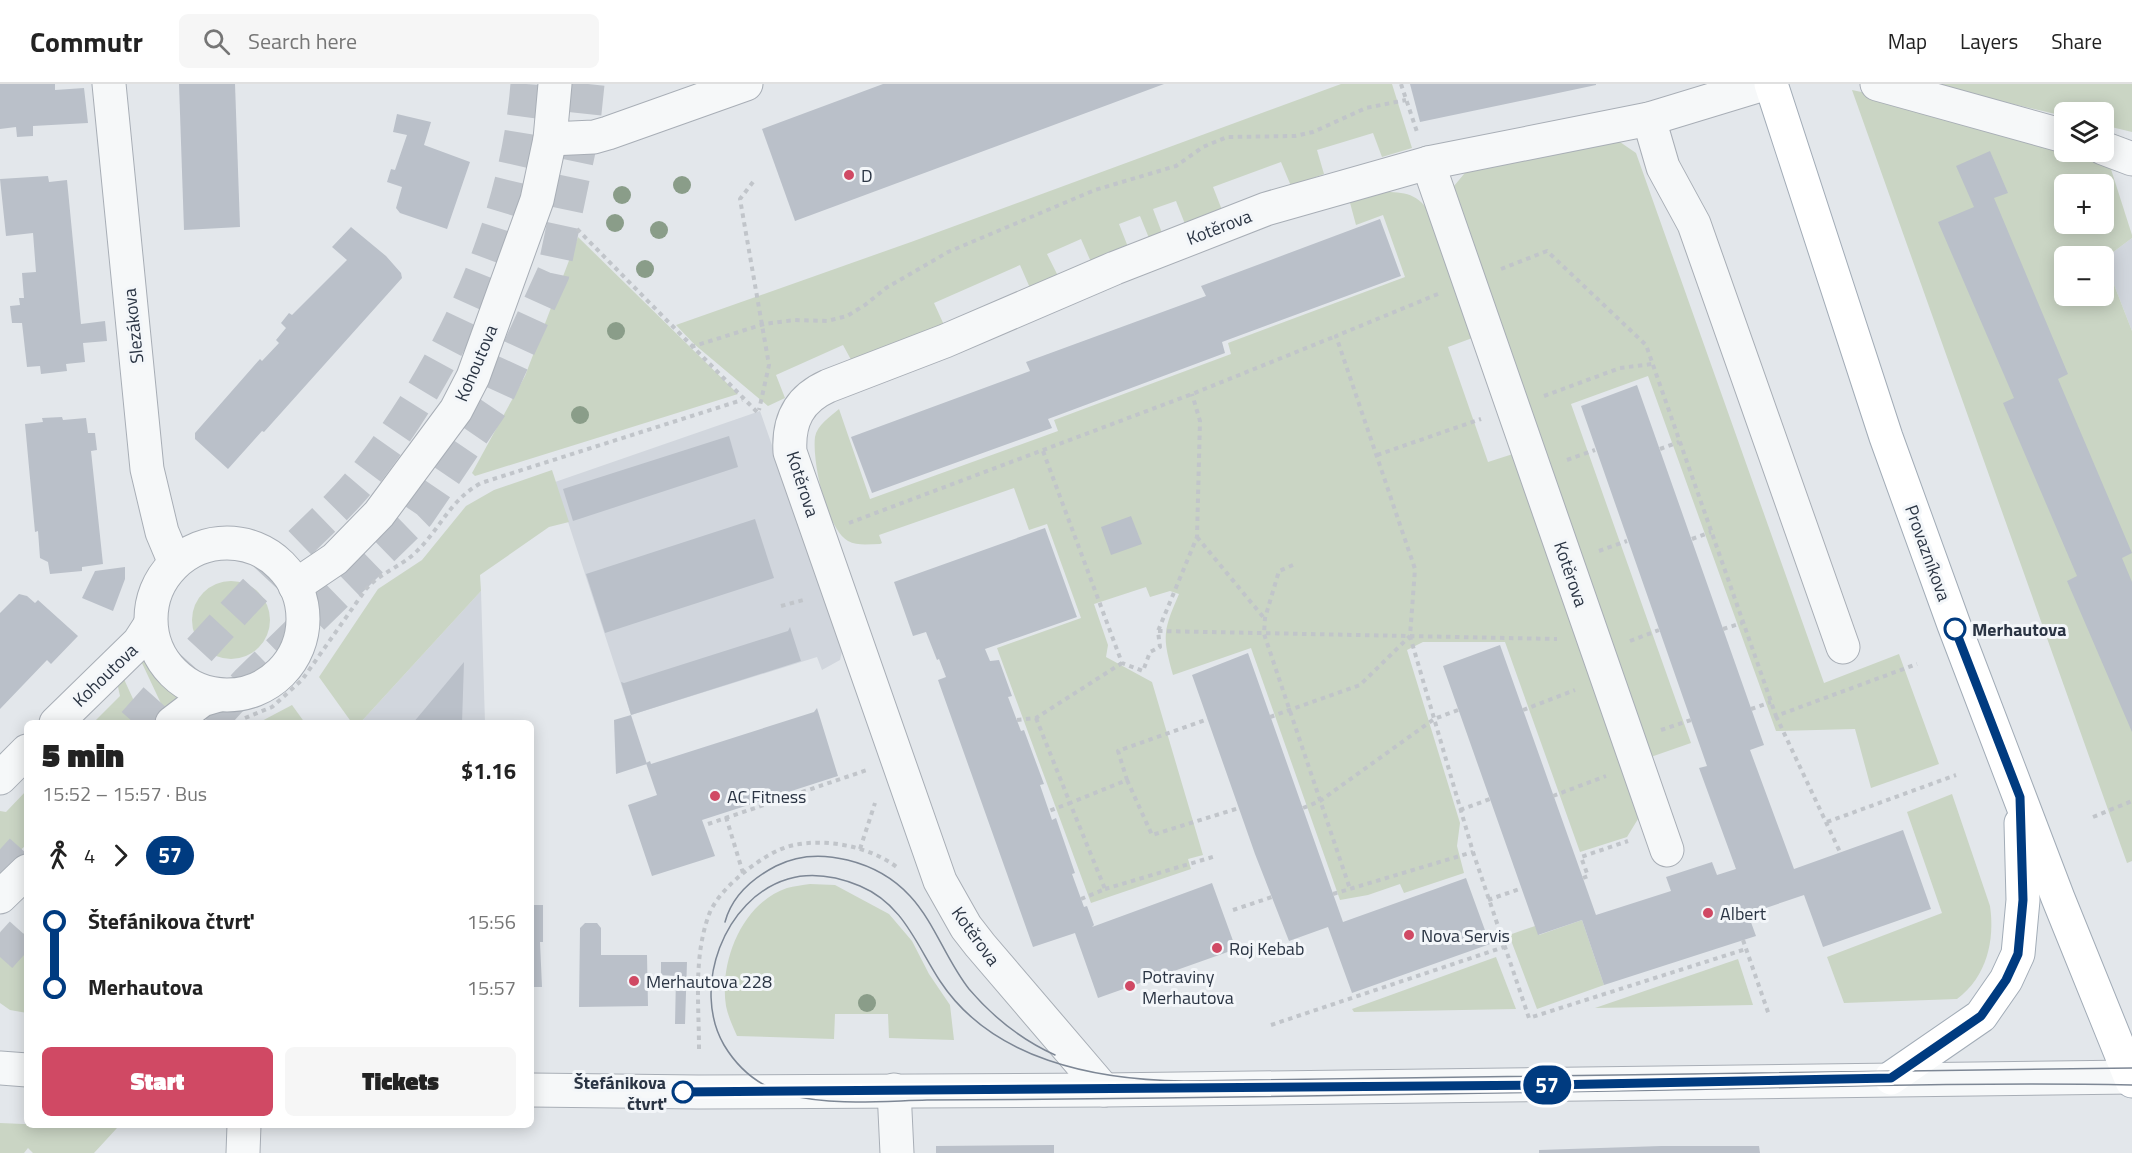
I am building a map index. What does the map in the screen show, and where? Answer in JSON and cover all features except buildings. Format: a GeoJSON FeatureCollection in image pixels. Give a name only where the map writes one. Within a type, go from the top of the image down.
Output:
{"type":"FeatureCollection","features":[{"type":"Feature","properties":{"kind":"main road","name":"Provazníkova"},"geometry":{"type":"LineString","coordinates":[[1771,84],[1886,437],[1972,675],[2131,1078]]}},
{"type":"Feature","properties":{"kind":"main road"},"geometry":{"type":"LineString","coordinates":[[1891,1078],[1981,1016],[2006,980],[2018,954],[2023,900],[2020,797]]}},
{"type":"Feature","properties":{"kind":"street","name":"Slezákova"},"geometry":{"type":"LineString","coordinates":[[109,84],[147,469],[154,507],[175,563]]}},
{"type":"Feature","properties":{"kind":"street","name":"Kohoutova"},"geometry":{"type":"LineString","coordinates":[[295,586],[335,559],[379,514],[456,410],[473,377],[537,200],[550,139],[555,84]]}},
{"type":"Feature","properties":{"kind":"street"},"geometry":{"type":"LineString","coordinates":[[550,139],[608,134],[746,84]]}},
{"type":"Feature","properties":{"kind":"street","name":"Kotěrova"},"geometry":{"type":"LineString","coordinates":[[1104,1090],[966,927],[940,881],[790,452],[789,436],[796,411],[815,392],[1266,209],[1428,163],[1649,119],[1764,84]]}},
{"type":"Feature","properties":{"kind":"street"},"geometry":{"type":"LineString","coordinates":[[1877,84],[2054,133]]}},
{"type":"Feature","properties":{"kind":"street"},"geometry":{"type":"LineString","coordinates":[[1649,119],[1663,167],[1694,224],[1843,647]]}},
{"type":"Feature","properties":{"kind":"street"},"geometry":{"type":"LineString","coordinates":[[2114,152],[2132,159]]}},
{"type":"Feature","properties":{"kind":"street","name":"Kotěrova"},"geometry":{"type":"LineString","coordinates":[[1428,163],[1663,840]]}},
{"type":"Feature","properties":{"kind":"street"},"geometry":{"type":"LineString","coordinates":[[224,543],[247,546],[270,556],[281,566],[295,586],[300,598],[303,626],[296,653],[285,669],[262,687],[237,695],[228,708],[188,685],[169,668],[156,647],[150,625],[154,599],[164,576],[175,563],[200,548],[224,543]]}},
{"type":"Feature","properties":{"kind":"street","name":"Kohoutova"},"geometry":{"type":"LineString","coordinates":[[59,720],[139,642],[150,625]]}},
{"type":"Feature","properties":{"kind":"street"},"geometry":{"type":"LineString","coordinates":[[176,720],[202,700],[228,708]]}},
{"type":"Feature","properties":{"kind":"street"},"geometry":{"type":"LineString","coordinates":[[0,778],[24,755]]}},
{"type":"Feature","properties":{"kind":"street"},"geometry":{"type":"LineString","coordinates":[[0,897],[24,874]]}},
{"type":"Feature","properties":{"kind":"street"},"geometry":{"type":"LineString","coordinates":[[0,1068],[24,1070]]}},
{"type":"Feature","properties":{"kind":"street"},"geometry":{"type":"LineString","coordinates":[[534,1090],[691,1092],[1104,1090],[1891,1078],[2131,1078]]}},
{"type":"Feature","properties":{"kind":"street"},"geometry":{"type":"LineString","coordinates":[[894,1090],[897,1153]]}},
{"type":"Feature","properties":{"kind":"street"},"geometry":{"type":"LineString","coordinates":[[243,1153],[244,1128]]}},
{"type":"Feature","properties":{"kind":"path"},"geometry":{"type":"LineString","coordinates":[[1401,84],[1428,163]]}},
{"type":"Feature","properties":{"kind":"path"},"geometry":{"type":"LineString","coordinates":[[691,347],[764,324],[795,320],[827,321],[847,316],[886,288],[948,252],[1095,190],[1176,166],[1203,147],[1227,137],[1295,136],[1313,132],[1366,108],[1406,100]]}},
{"type":"Feature","properties":{"kind":"path"},"geometry":{"type":"LineString","coordinates":[[578,230],[742,400],[759,414]]}},
{"type":"Feature","properties":{"kind":"path"},"geometry":{"type":"LineString","coordinates":[[1497,271],[1547,251],[1646,345],[1770,702],[1840,852]]}},
{"type":"Feature","properties":{"kind":"path"},"geometry":{"type":"LineString","coordinates":[[820,534],[1192,394],[1445,291]]}},
{"type":"Feature","properties":{"kind":"path"},"geometry":{"type":"LineString","coordinates":[[1336,336],[1415,569],[1410,636],[1473,852],[1529,1018],[1746,949]]}},
{"type":"Feature","properties":{"kind":"path"},"geometry":{"type":"LineString","coordinates":[[1377,455],[1620,368],[1652,364]]}},
{"type":"Feature","properties":{"kind":"path"},"geometry":{"type":"LineString","coordinates":[[1043,451],[1122,663],[1143,671],[1150,652],[1160,647],[1158,631],[1197,537],[1200,421],[1192,394]]}},
{"type":"Feature","properties":{"kind":"path"},"geometry":{"type":"LineString","coordinates":[[228,708],[272,707],[286,696],[302,680],[366,589],[389,568],[419,550],[463,493],[482,483],[742,400]]}},
{"type":"Feature","properties":{"kind":"path"},"geometry":{"type":"LineString","coordinates":[[1660,449],[1679,442]]}},
{"type":"Feature","properties":{"kind":"path"},"geometry":{"type":"LineString","coordinates":[[1692,539],[1711,532]]}},
{"type":"Feature","properties":{"kind":"path"},"geometry":{"type":"LineString","coordinates":[[1197,537],[1265,618]]}},
{"type":"Feature","properties":{"kind":"path"},"geometry":{"type":"LineString","coordinates":[[1293,565],[1279,571],[1265,618],[1264,634],[1350,889]]}},
{"type":"Feature","properties":{"kind":"path"},"geometry":{"type":"LineString","coordinates":[[782,606],[800,601]]}},
{"type":"Feature","properties":{"kind":"path"},"geometry":{"type":"LineString","coordinates":[[1723,630],[1742,622]]}},
{"type":"Feature","properties":{"kind":"path"},"geometry":{"type":"LineString","coordinates":[[1158,631],[1594,640]]}},
{"type":"Feature","properties":{"kind":"path"},"geometry":{"type":"LineString","coordinates":[[1270,717],[1360,685],[1410,636]]}},
{"type":"Feature","properties":{"kind":"path"},"geometry":{"type":"LineString","coordinates":[[1017,720],[1036,718],[1122,663]]}},
{"type":"Feature","properties":{"kind":"path"},"geometry":{"type":"LineString","coordinates":[[1776,716],[1917,664]]}},
{"type":"Feature","properties":{"kind":"path"},"geometry":{"type":"LineString","coordinates":[[1523,710],[1607,678]]}},
{"type":"Feature","properties":{"kind":"path"},"geometry":{"type":"LineString","coordinates":[[1752,709],[1770,702]]}},
{"type":"Feature","properties":{"kind":"path"},"geometry":{"type":"LineString","coordinates":[[1303,808],[1320,801],[1434,719],[1458,710]]}},
{"type":"Feature","properties":{"kind":"path"},"geometry":{"type":"LineString","coordinates":[[1036,718],[1105,889]]}},
{"type":"Feature","properties":{"kind":"path"},"geometry":{"type":"LineString","coordinates":[[1208,719],[1118,751],[1127,780],[1152,835],[1239,808]]}},
{"type":"Feature","properties":{"kind":"path"},"geometry":{"type":"LineString","coordinates":[[708,824],[897,760]]}},
{"type":"Feature","properties":{"kind":"path"},"geometry":{"type":"LineString","coordinates":[[1553,796],[1637,764]]}},
{"type":"Feature","properties":{"kind":"path"},"geometry":{"type":"LineString","coordinates":[[1827,822],[1956,775]]}},
{"type":"Feature","properties":{"kind":"path"},"geometry":{"type":"LineString","coordinates":[[1049,812],[1127,780]]}},
{"type":"Feature","properties":{"kind":"path"},"geometry":{"type":"LineString","coordinates":[[1460,810],[1490,799]]}},
{"type":"Feature","properties":{"kind":"path"},"geometry":{"type":"LineString","coordinates":[[2093,817],[2132,801]]}},
{"type":"Feature","properties":{"kind":"path"},"geometry":{"type":"LineString","coordinates":[[726,818],[744,873]]}},
{"type":"Feature","properties":{"kind":"path"},"geometry":{"type":"LineString","coordinates":[[1583,878],[1588,876],[1581,857],[1663,840]]}},
{"type":"Feature","properties":{"kind":"path"},"geometry":{"type":"LineString","coordinates":[[699,1048],[699,952],[711,911],[729,885],[756,862],[793,845]]}},
{"type":"Feature","properties":{"kind":"path"},"geometry":{"type":"LineString","coordinates":[[1333,894],[1473,852]]}},
{"type":"Feature","properties":{"kind":"path"},"geometry":{"type":"LineString","coordinates":[[1081,899],[1105,889],[1216,856]]}},
{"type":"Feature","properties":{"kind":"path"},"geometry":{"type":"LineString","coordinates":[[1488,900],[1522,888]]}},
{"type":"Feature","properties":{"kind":"path"},"geometry":{"type":"LineString","coordinates":[[1233,910],[1272,897]]}},
{"type":"Feature","properties":{"kind":"path"},"geometry":{"type":"LineString","coordinates":[[1743,940],[1769,1015]]}},
{"type":"Feature","properties":{"kind":"path"},"geometry":{"type":"LineString","coordinates":[[1271,1025],[1504,946]]}},
{"type":"Feature","properties":{"kind":"shaded area"},"geometry":{"type":"Polygon","coordinates":[[[2132,238],[2132,331],[2114,285],[2114,252],[2132,238]]]}},
{"type":"Feature","properties":{"kind":"shaded area"},"geometry":{"type":"Polygon","coordinates":[[[760,411],[843,647],[840,660],[822,670],[817,657],[631,715],[555,482],[760,411]]]}},
{"type":"Feature","properties":{"kind":"shaded area"},"geometry":{"type":"Polygon","coordinates":[[[481,591],[485,720],[363,720],[481,591]]]}},
{"type":"Feature","properties":{"kind":"green space"},"geometry":{"type":"Polygon","coordinates":[[[1341,84],[1392,84],[1412,148],[1382,157],[1373,133],[1317,150],[1324,174],[1291,186],[1281,162],[1213,187],[1222,210],[1185,224],[1176,201],[1153,209],[1162,233],[1149,238],[1140,216],[1119,224],[1128,247],[1091,262],[1081,239],[1047,254],[1058,276],[1030,288],[1020,265],[934,303],[944,325],[855,367],[843,345],[776,375],[785,398],[768,406],[694,344],[676,325],[911,242],[1341,84]]]}},
{"type":"Feature","properties":{"kind":"green space"},"geometry":{"type":"Polygon","coordinates":[[[1929,84],[2132,84],[2132,132],[2114,128],[2114,102],[2054,102],[2054,114],[1929,84]]]}},
{"type":"Feature","properties":{"kind":"green space"},"geometry":{"type":"Polygon","coordinates":[[[1852,90],[1890,98],[2054,147],[2054,162],[2109,163],[2113,174],[2054,174],[2054,234],[2114,234],[2114,179],[2132,238],[2114,252],[2114,246],[2054,246],[2054,306],[2114,306],[2114,285],[2132,331],[2132,861],[2127,863],[1852,90]]]}},
{"type":"Feature","properties":{"kind":"green space"},"geometry":{"type":"Polygon","coordinates":[[[1617,140],[1636,153],[1824,683],[1899,654],[1939,764],[1871,788],[1855,729],[1776,731],[1648,376],[1571,404],[1691,743],[1645,759],[1454,186],[1469,168],[1617,140]]]}},
{"type":"Feature","properties":{"kind":"green space"},"geometry":{"type":"Polygon","coordinates":[[[1376,192],[1402,193],[1415,197],[1432,216],[1475,337],[1448,347],[1488,462],[1516,453],[1635,791],[1638,819],[1627,837],[1580,852],[1505,642],[1423,642],[1407,650],[1460,823],[1457,846],[1464,873],[1404,893],[1400,884],[1368,895],[1340,900],[1251,648],[1173,675],[1167,651],[1166,634],[1179,594],[1170,591],[1150,597],[1146,587],[1094,604],[1108,645],[1106,657],[1152,682],[1203,855],[1188,859],[1191,869],[1091,903],[997,648],[1081,618],[1047,524],[1029,530],[1014,488],[879,535],[882,543],[880,544],[852,543],[840,534],[827,509],[818,477],[816,433],[824,422],[839,409],[870,499],[1058,431],[1054,420],[1231,354],[1228,343],[1405,277],[1383,215],[1356,225],[1349,199],[1376,192]]]}},
{"type":"Feature","properties":{"kind":"green space"},"geometry":{"type":"Polygon","coordinates":[[[578,237],[738,394],[475,476],[472,473],[525,376],[578,237]]]}},
{"type":"Feature","properties":{"kind":"green space"},"geometry":{"type":"Polygon","coordinates":[[[552,470],[569,522],[549,527],[480,575],[481,591],[363,720],[350,720],[319,677],[378,589],[422,560],[466,506],[494,490],[552,470]]]}},
{"type":"Feature","properties":{"kind":"green space"},"geometry":{"type":"Polygon","coordinates":[[[231,581],[246,584],[259,592],[267,605],[270,620],[267,635],[259,648],[246,656],[231,659],[216,656],[203,648],[195,635],[192,620],[195,605],[203,592],[216,584],[231,581]]]}},
{"type":"Feature","properties":{"kind":"green space"},"geometry":{"type":"Polygon","coordinates":[[[147,655],[166,681],[184,694],[165,712],[141,661],[147,655]]]}},
{"type":"Feature","properties":{"kind":"green space"},"geometry":{"type":"Polygon","coordinates":[[[123,677],[143,720],[96,720],[120,696],[117,682],[123,677]]]}},
{"type":"Feature","properties":{"kind":"green space"},"geometry":{"type":"Polygon","coordinates":[[[292,705],[303,720],[264,720],[292,705]]]}},
{"type":"Feature","properties":{"kind":"green space"},"geometry":{"type":"Polygon","coordinates":[[[24,793],[24,847],[0,870],[0,811],[6,812],[24,793]]]}},
{"type":"Feature","properties":{"kind":"green space"},"geometry":{"type":"Polygon","coordinates":[[[1952,794],[1990,906],[1990,945],[1982,969],[1976,980],[1957,999],[1844,1003],[1827,957],[1942,913],[1907,812],[1952,794]]]}},
{"type":"Feature","properties":{"kind":"green space"},"geometry":{"type":"Polygon","coordinates":[[[810,884],[835,885],[889,914],[912,941],[929,974],[950,1005],[954,1040],[889,1038],[888,1014],[835,1014],[834,1039],[737,1036],[727,1010],[725,989],[730,953],[737,936],[746,920],[771,896],[787,888],[810,884]]]}},
{"type":"Feature","properties":{"kind":"green space"},"geometry":{"type":"Polygon","coordinates":[[[1582,920],[1604,985],[1537,1009],[1509,935],[1535,926],[1539,935],[1582,920]]]}},
{"type":"Feature","properties":{"kind":"green space"},"geometry":{"type":"Polygon","coordinates":[[[24,933],[24,1012],[10,1010],[0,1003],[0,957],[24,933]]]}},
{"type":"Feature","properties":{"kind":"green space"},"geometry":{"type":"Polygon","coordinates":[[[1496,957],[1516,1009],[1354,1012],[1352,1009],[1496,957]]]}},
{"type":"Feature","properties":{"kind":"green space"},"geometry":{"type":"Polygon","coordinates":[[[1738,959],[1753,1005],[1595,1008],[1738,959]]]}},
{"type":"Feature","properties":{"kind":"green space"},"geometry":{"type":"Polygon","coordinates":[[[0,1123],[24,1124],[24,1128],[117,1128],[94,1153],[33,1153],[28,1148],[24,1153],[0,1153],[0,1123]]]}},
{"type":"Feature","properties":{"kind":"tunnel"},"geometry":{"type":"LineString","coordinates":[[137,720],[248,597],[360,481],[399,428],[428,383],[475,288],[494,238],[509,187],[520,136],[527,84]]}},
{"type":"Feature","properties":{"kind":"tunnel"},"geometry":{"type":"LineString","coordinates":[[213,720],[247,682],[418,515],[494,403],[553,274],[583,132],[588,84]]}},
{"type":"Feature","properties":{"kind":"tunnel"},"geometry":{"type":"LineString","coordinates":[[0,874],[24,847]]}},
{"type":"Feature","properties":{"kind":"tunnel"},"geometry":{"type":"LineString","coordinates":[[0,957],[24,930]]}},
{"type":"Feature","properties":{"kind":"tram line"},"geometry":{"type":"LineString","coordinates":[[725,922],[733,904],[744,889],[759,876],[776,866],[811,857],[848,860],[865,866],[882,874],[910,896],[927,918],[961,978],[988,1009],[1019,1035],[1055,1055]]}},
{"type":"Feature","properties":{"kind":"tram line"},"geometry":{"type":"LineString","coordinates":[[2132,1068],[1184,1081],[1116,1076],[1081,1070],[1048,1060],[1017,1047],[988,1030],[962,1008],[940,981],[907,926],[887,903],[860,886],[843,880],[816,876],[788,879],[766,889],[746,905],[731,925],[720,948],[713,972],[711,998],[715,1022],[724,1045],[744,1070],[761,1083],[780,1092],[823,1101],[1349,1095],[1958,1084],[2132,1085]]}},
{"type":"Feature","properties":{"kind":"bus line","name":"57"},"geometry":{"type":"LineString","coordinates":[[683,1092],[1549,1085],[1891,1078],[1953,1038],[1981,1016],[2006,980],[2018,954],[2023,900],[2020,797],[1955,629]]}},
{"type":"Feature","properties":{"kind":"place","name":"D"},"geometry":{"type":"Point","coordinates":[849,175]}},
{"type":"Feature","properties":{"kind":"place","name":"Merhautova"},"geometry":{"type":"Point","coordinates":[1955,629]}},
{"type":"Feature","properties":{"kind":"place","name":"AC Fitness"},"geometry":{"type":"Point","coordinates":[715,796]}},
{"type":"Feature","properties":{"kind":"place","name":"Albert"},"geometry":{"type":"Point","coordinates":[1708,913]}},
{"type":"Feature","properties":{"kind":"place","name":"Nova Servis"},"geometry":{"type":"Point","coordinates":[1409,935]}},
{"type":"Feature","properties":{"kind":"place","name":"Roj Kebab"},"geometry":{"type":"Point","coordinates":[1217,948]}},
{"type":"Feature","properties":{"kind":"place","name":"Merhautova 228"},"geometry":{"type":"Point","coordinates":[634,981]}},
{"type":"Feature","properties":{"kind":"place","name":"Potraviny Merhautova"},"geometry":{"type":"Point","coordinates":[1130,986]}},
{"type":"Feature","properties":{"kind":"place","name":"Štefánikova čtvrť"},"geometry":{"type":"Point","coordinates":[683,1092]}}]}
